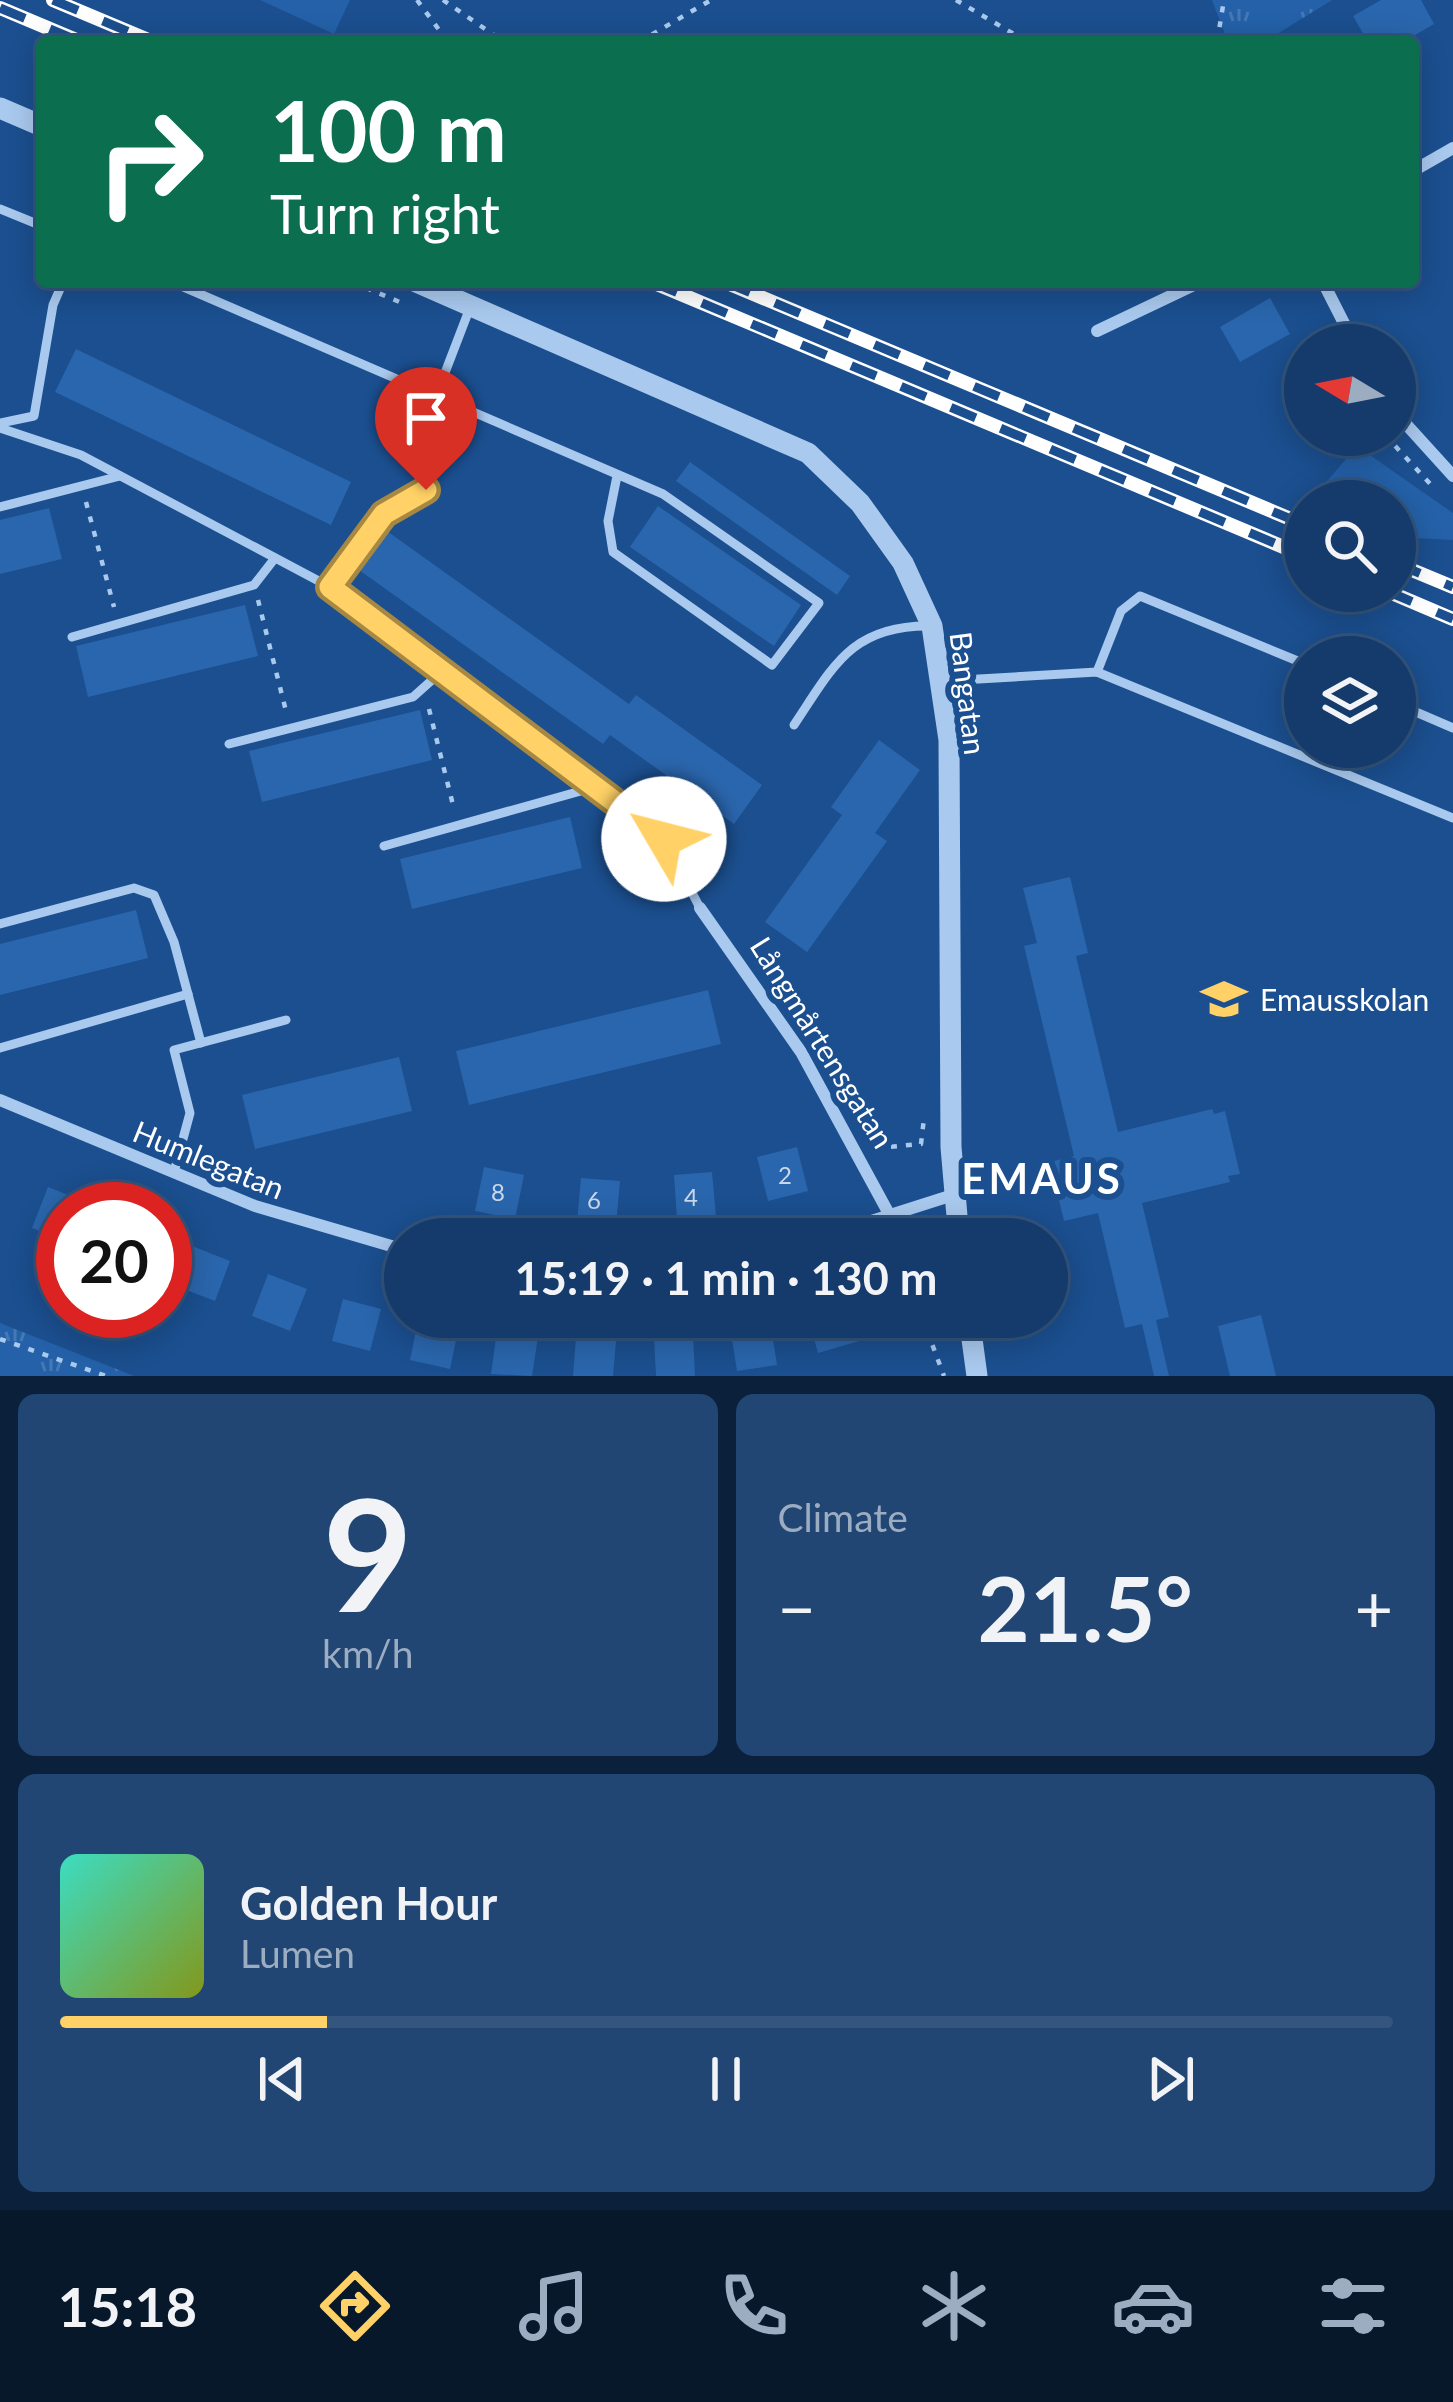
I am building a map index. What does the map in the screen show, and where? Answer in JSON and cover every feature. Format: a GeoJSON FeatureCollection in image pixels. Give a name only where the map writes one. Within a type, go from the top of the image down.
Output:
{"type":"FeatureCollection","features":[{"type":"Feature","properties":{"kind":"street"},"geometry":{"type":"LineString","coordinates":[[0,108],[36,123]]}},
{"type":"Feature","properties":{"kind":"street"},"geometry":{"type":"LineString","coordinates":[[1419,168],[1453,148]]}},
{"type":"Feature","properties":{"kind":"street","name":"Bangatan"},"geometry":{"type":"LineString","coordinates":[[430,288],[808,453],[860,503],[903,563],[932,626],[944,681],[953,1195]]}},
{"type":"Feature","properties":{"kind":"street"},"geometry":{"type":"LineString","coordinates":[[1096,331],[1186,288]]}},
{"type":"Feature","properties":{"kind":"street"},"geometry":{"type":"LineString","coordinates":[[1326,288],[1344,324]]}},
{"type":"Feature","properties":{"kind":"street"},"geometry":{"type":"LineString","coordinates":[[1416,435],[1453,476]]}},
{"type":"Feature","properties":{"kind":"street","name":"Långmårtensgatan"},"geometry":{"type":"LineString","coordinates":[[700,908],[801,1052],[888,1211]]}},
{"type":"Feature","properties":{"kind":"street","name":"Humlegatan"},"geometry":{"type":"LineString","coordinates":[[0,1100],[256,1206],[384,1244]]}},
{"type":"Feature","properties":{"kind":"street"},"geometry":{"type":"LineString","coordinates":[[870,1218],[953,1195],[956,1218]]}},
{"type":"Feature","properties":{"kind":"street"},"geometry":{"type":"LineString","coordinates":[[972,1338],[977,1376]]}},
{"type":"Feature","properties":{"kind":"lane"},"geometry":{"type":"LineString","coordinates":[[0,209],[36,224]]}},
{"type":"Feature","properties":{"kind":"lane"},"geometry":{"type":"LineString","coordinates":[[0,426],[34,416],[60,288]]}},
{"type":"Feature","properties":{"kind":"lane"},"geometry":{"type":"LineString","coordinates":[[186,288],[663,494],[819,603],[772,665],[614,553],[608,520],[617,476]]}},
{"type":"Feature","properties":{"kind":"lane"},"geometry":{"type":"LineString","coordinates":[[330,587],[384,514],[426,490],[418,443],[432,396],[471,305]]}},
{"type":"Feature","properties":{"kind":"lane"},"geometry":{"type":"LineString","coordinates":[[0,426],[81,455],[330,587],[664,839],[700,908]]}},
{"type":"Feature","properties":{"kind":"lane"},"geometry":{"type":"LineString","coordinates":[[0,507],[120,476]]}},
{"type":"Feature","properties":{"kind":"lane"},"geometry":{"type":"LineString","coordinates":[[72,637],[254,585],[275,558]]}},
{"type":"Feature","properties":{"kind":"lane"},"geometry":{"type":"LineString","coordinates":[[1097,672],[1121,610],[1140,596],[1284,655]]}},
{"type":"Feature","properties":{"kind":"lane"},"geometry":{"type":"LineString","coordinates":[[794,724],[845,648],[908,625],[932,626]]}},
{"type":"Feature","properties":{"kind":"lane"},"geometry":{"type":"LineString","coordinates":[[229,744],[413,697],[441,672]]}},
{"type":"Feature","properties":{"kind":"lane"},"geometry":{"type":"LineString","coordinates":[[944,681],[1097,672],[1453,818]]}},
{"type":"Feature","properties":{"kind":"lane"},"geometry":{"type":"LineString","coordinates":[[1416,712],[1453,728]]}},
{"type":"Feature","properties":{"kind":"lane"},"geometry":{"type":"LineString","coordinates":[[384,846],[595,788]]}},
{"type":"Feature","properties":{"kind":"lane"},"geometry":{"type":"LineString","coordinates":[[0,924],[134,888],[154,895],[201,1042]]}},
{"type":"Feature","properties":{"kind":"lane"},"geometry":{"type":"LineString","coordinates":[[0,1048],[188,994]]}},
{"type":"Feature","properties":{"kind":"lane"},"geometry":{"type":"LineString","coordinates":[[174,1172],[190,1113],[174,1050],[286,1020]]}},
{"type":"Feature","properties":{"kind":"path"},"geometry":{"type":"LineString","coordinates":[[417,0],[444,36]]}},
{"type":"Feature","properties":{"kind":"path"},"geometry":{"type":"LineString","coordinates":[[443,0],[495,36]]}},
{"type":"Feature","properties":{"kind":"path"},"geometry":{"type":"LineString","coordinates":[[649,36],[711,0]]}},
{"type":"Feature","properties":{"kind":"path"},"geometry":{"type":"LineString","coordinates":[[956,0],[1017,36]]}},
{"type":"Feature","properties":{"kind":"path"},"geometry":{"type":"LineString","coordinates":[[1218,36],[1224,0]]}},
{"type":"Feature","properties":{"kind":"path"},"geometry":{"type":"LineString","coordinates":[[1405,456],[1437,490]]}},
{"type":"Feature","properties":{"kind":"path"},"geometry":{"type":"LineString","coordinates":[[82,485],[118,624]]}},
{"type":"Feature","properties":{"kind":"path"},"geometry":{"type":"LineString","coordinates":[[254,585],[290,728]]}},
{"type":"Feature","properties":{"kind":"path"},"geometry":{"type":"LineString","coordinates":[[424,687],[458,826]]}},
{"type":"Feature","properties":{"kind":"path"},"geometry":{"type":"LineString","coordinates":[[930,1338],[944,1376]]}},
{"type":"Feature","properties":{"kind":"path"},"geometry":{"type":"LineString","coordinates":[[0,1339],[106,1376]]}},
{"type":"Feature","properties":{"kind":"green space"},"geometry":{"type":"Polygon","coordinates":[[[260,0],[350,0],[334,34],[260,0]]]}},
{"type":"Feature","properties":{"kind":"green space"},"geometry":{"type":"Polygon","coordinates":[[[1212,0],[1332,0],[1274,36],[1226,36],[1212,0]]]}},
{"type":"Feature","properties":{"kind":"green space"},"geometry":{"type":"Polygon","coordinates":[[[1348,456],[1371,456],[1406,480],[1328,480],[1348,456]]]}},
{"type":"Feature","properties":{"kind":"green space"},"geometry":{"type":"Polygon","coordinates":[[[1416,487],[1453,513],[1453,540],[1416,538],[1416,487]]]}},
{"type":"Feature","properties":{"kind":"green space"},"geometry":{"type":"Polygon","coordinates":[[[0,1323],[134,1376],[0,1376],[0,1323]]]}},
{"type":"Feature","properties":{"kind":"building"},"geometry":{"type":"Polygon","coordinates":[[[1381,0],[1421,0],[1434,24],[1413,36],[1365,36],[1353,16],[1381,0]]]}},
{"type":"Feature","properties":{"kind":"building"},"geometry":{"type":"Polygon","coordinates":[[[1270,298],[1284,324],[1284,337],[1240,362],[1220,327],[1270,298]]]}},
{"type":"Feature","properties":{"kind":"building"},"geometry":{"type":"Polygon","coordinates":[[[76,349],[351,482],[331,525],[55,392],[76,349]]]}},
{"type":"Feature","properties":{"kind":"building"},"geometry":{"type":"Polygon","coordinates":[[[690,462],[850,576],[837,595],[676,481],[690,462]]]}},
{"type":"Feature","properties":{"kind":"building"},"geometry":{"type":"Polygon","coordinates":[[[658,506],[801,605],[774,646],[630,547],[658,506]]]}},
{"type":"Feature","properties":{"kind":"building"},"geometry":{"type":"Polygon","coordinates":[[[49,508],[62,559],[0,574],[0,520],[49,508]]]}},
{"type":"Feature","properties":{"kind":"building"},"geometry":{"type":"Polygon","coordinates":[[[387,531],[629,704],[636,695],[762,785],[734,824],[610,735],[603,744],[359,570],[387,531]]]}},
{"type":"Feature","properties":{"kind":"building"},"geometry":{"type":"Polygon","coordinates":[[[245,605],[258,656],[88,697],[76,646],[245,605]]]}},
{"type":"Feature","properties":{"kind":"building"},"geometry":{"type":"Polygon","coordinates":[[[420,710],[432,760],[262,802],[249,751],[420,710]]]}},
{"type":"Feature","properties":{"kind":"building"},"geometry":{"type":"Polygon","coordinates":[[[879,740],[920,770],[875,833],[887,841],[807,952],[765,922],[842,815],[831,807],[879,740]]]}},
{"type":"Feature","properties":{"kind":"building"},"geometry":{"type":"Polygon","coordinates":[[[570,817],[582,868],[412,909],[400,859],[570,817]]]}},
{"type":"Feature","properties":{"kind":"building"},"geometry":{"type":"Polygon","coordinates":[[[1070,877],[1088,953],[1076,956],[1118,1132],[1212,1109],[1214,1114],[1225,1111],[1240,1174],[1228,1176],[1230,1182],[1142,1203],[1169,1317],[1156,1320],[1169,1376],[1154,1376],[1142,1324],[1125,1328],[1098,1213],[1063,1218],[1050,1162],[1074,1156],[1024,946],[1037,943],[1023,888],[1070,877]]]}},
{"type":"Feature","properties":{"kind":"building"},"geometry":{"type":"Polygon","coordinates":[[[136,910],[148,958],[0,995],[0,944],[136,910]]]}},
{"type":"Feature","properties":{"kind":"building"},"geometry":{"type":"Polygon","coordinates":[[[708,990],[721,1044],[469,1105],[456,1051],[708,990]]]}},
{"type":"Feature","properties":{"kind":"building"},"geometry":{"type":"Polygon","coordinates":[[[399,1057],[412,1111],[255,1149],[242,1095],[399,1057]]]}},
{"type":"Feature","properties":{"kind":"building"},"geometry":{"type":"Polygon","coordinates":[[[797,1147],[808,1191],[768,1201],[757,1157],[797,1147]]]}},
{"type":"Feature","properties":{"kind":"building"},"geometry":{"type":"Polygon","coordinates":[[[484,1167],[524,1175],[515,1218],[475,1211],[484,1167]]]}},
{"type":"Feature","properties":{"kind":"building"},"geometry":{"type":"Polygon","coordinates":[[[712,1172],[716,1216],[677,1218],[674,1175],[712,1172]]]}},
{"type":"Feature","properties":{"kind":"building"},"geometry":{"type":"Polygon","coordinates":[[[581,1178],[620,1181],[617,1218],[577,1218],[581,1178]]]}},
{"type":"Feature","properties":{"kind":"building"},"geometry":{"type":"Polygon","coordinates":[[[192,1246],[230,1261],[215,1301],[192,1292],[192,1246]]]}},
{"type":"Feature","properties":{"kind":"building"},"geometry":{"type":"Polygon","coordinates":[[[268,1274],[307,1289],[290,1331],[252,1316],[268,1274]]]}},
{"type":"Feature","properties":{"kind":"building"},"geometry":{"type":"Polygon","coordinates":[[[343,1299],[381,1309],[370,1351],[332,1341],[343,1299]]]}},
{"type":"Feature","properties":{"kind":"building"},"geometry":{"type":"Polygon","coordinates":[[[1261,1315],[1276,1376],[1230,1376],[1218,1326],[1261,1315]]]}},
{"type":"Feature","properties":{"kind":"building"},"geometry":{"type":"Polygon","coordinates":[[[415,1338],[456,1338],[450,1369],[410,1360],[415,1338]]]}},
{"type":"Feature","properties":{"kind":"building"},"geometry":{"type":"Polygon","coordinates":[[[496,1338],[538,1338],[532,1376],[491,1374],[496,1338]]]}},
{"type":"Feature","properties":{"kind":"building"},"geometry":{"type":"Polygon","coordinates":[[[576,1338],[616,1341],[613,1376],[573,1376],[576,1338]]]}},
{"type":"Feature","properties":{"kind":"building"},"geometry":{"type":"Polygon","coordinates":[[[654,1338],[693,1338],[695,1376],[656,1376],[654,1338]]]}},
{"type":"Feature","properties":{"kind":"building"},"geometry":{"type":"Polygon","coordinates":[[[732,1338],[773,1338],[777,1365],[737,1371],[732,1338]]]}},
{"type":"Feature","properties":{"kind":"building"},"geometry":{"type":"Polygon","coordinates":[[[814,1338],[858,1338],[859,1341],[818,1353],[814,1338]]]}},
{"type":"Feature","properties":{"kind":"railway"},"geometry":{"type":"LineString","coordinates":[[53,0],[139,36]]}},
{"type":"Feature","properties":{"kind":"railway"},"geometry":{"type":"LineString","coordinates":[[0,8],[67,36]]}},
{"type":"Feature","properties":{"kind":"railway"},"geometry":{"type":"LineString","coordinates":[[666,288],[1284,547]]}},
{"type":"Feature","properties":{"kind":"railway"},"geometry":{"type":"LineString","coordinates":[[739,288],[1284,516]]}},
{"type":"Feature","properties":{"kind":"railway"},"geometry":{"type":"LineString","coordinates":[[1416,572],[1453,587]]}},
{"type":"Feature","properties":{"kind":"railway"},"geometry":{"type":"LineString","coordinates":[[1416,603],[1453,619]]}},
{"type":"Feature","properties":{"kind":"place","name":"Emausskolan"},"geometry":{"type":"Point","coordinates":[1224,999]}},
{"type":"Feature","properties":{"kind":"district","name":"EMAUS"},"geometry":{"type":"Point","coordinates":[1042,1178]}},
{"type":"Feature","properties":{"kind":"route"},"geometry":{"type":"LineString","coordinates":[[426,490],[384,514],[330,587],[664,839]]}}]}
